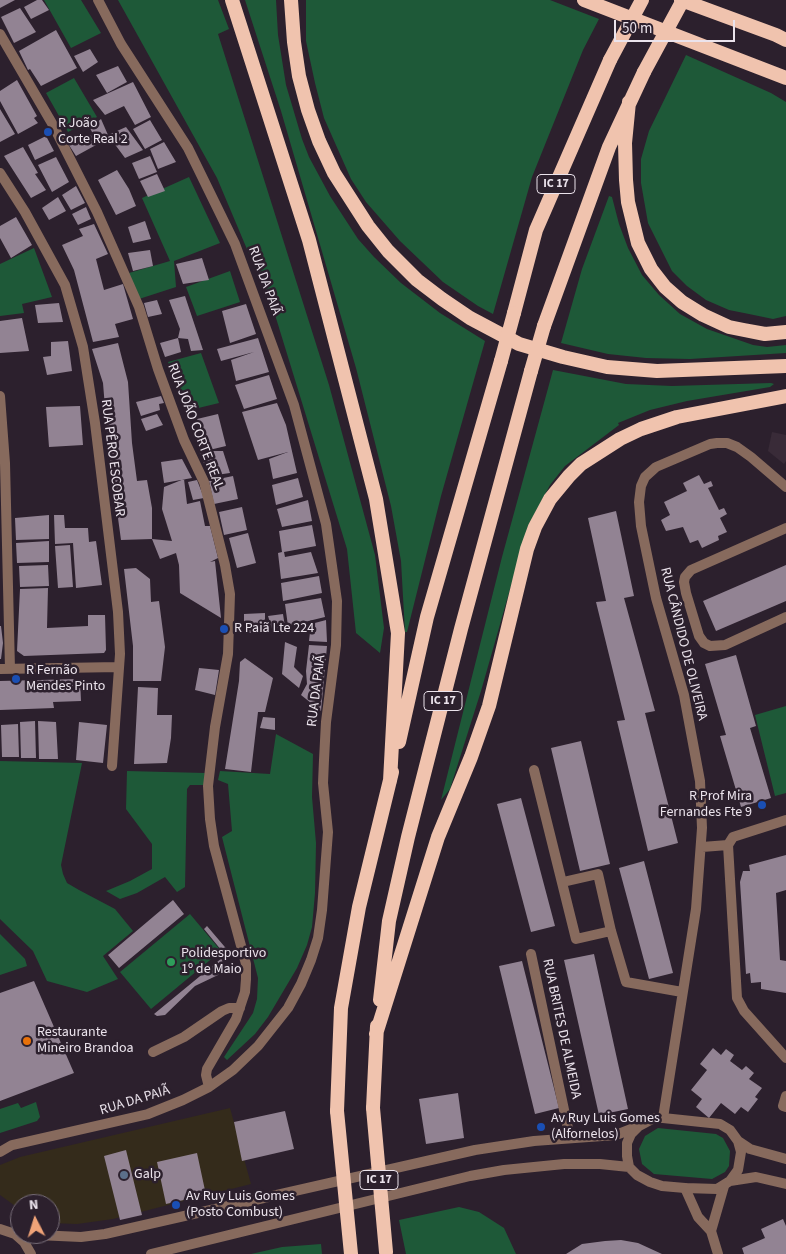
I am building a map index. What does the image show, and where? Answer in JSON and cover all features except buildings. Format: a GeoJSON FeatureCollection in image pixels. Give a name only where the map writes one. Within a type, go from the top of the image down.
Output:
{"type":"FeatureCollection","features":[{"type":"Feature","properties":{"kind":"highway"},"geometry":{"type":"LineString","coordinates":[[232,0],[309,240],[376,499],[398,633],[390,781]]}},
{"type":"Feature","properties":{"kind":"highway"},"geometry":{"type":"LineString","coordinates":[[291,0],[299,76],[319,141],[334,173],[368,226],[388,251],[417,280],[442,299],[470,318],[519,344],[607,368],[656,371],[786,366]]}},
{"type":"Feature","properties":{"kind":"highway"},"geometry":{"type":"LineString","coordinates":[[584,0],[786,78]]}},
{"type":"Feature","properties":{"kind":"highway","name":"IC 17"},"geometry":{"type":"LineString","coordinates":[[351,1254],[337,1111],[341,1008],[358,907],[390,781],[427,617],[501,361],[536,230],[610,60],[642,0]]}},
{"type":"Feature","properties":{"kind":"highway"},"geometry":{"type":"LineString","coordinates":[[682,0],[783,37]]}},
{"type":"Feature","properties":{"kind":"highway","name":"IC 17"},"geometry":{"type":"LineString","coordinates":[[386,1253],[372,1108],[376,1034],[389,921],[408,837],[464,620],[544,326],[609,147],[629,102],[682,0]]}},
{"type":"Feature","properties":{"kind":"highway"},"geometry":{"type":"LineString","coordinates":[[629,102],[625,143],[628,202],[638,243],[651,269],[665,287],[682,302],[703,315],[729,327],[764,334],[786,332]]}},
{"type":"Feature","properties":{"kind":"highway"},"geometry":{"type":"LineString","coordinates":[[376,1034],[438,837],[471,757],[489,706],[528,549],[536,527],[550,499],[581,464],[620,439],[677,417],[786,396]]}},
{"type":"Feature","properties":{"kind":"street","name":"RUA DA PAIÃ"},"geometry":{"type":"LineString","coordinates":[[0,1152],[12,1145],[148,1114],[183,1100],[233,1070],[258,1046],[288,1008],[301,984],[318,938],[322,910],[328,832],[323,783],[324,760],[326,722],[336,645],[337,601],[326,524],[296,413],[256,297],[235,244],[188,148],[121,44],[98,0]]}},
{"type":"Feature","properties":{"kind":"street","name":"RUA JOÃO CORTE REAL"},"geometry":{"type":"LineString","coordinates":[[0,34],[53,125],[97,212],[139,307],[161,378],[184,440],[204,482],[223,557],[230,594],[228,654],[215,727],[208,786],[214,846],[246,964],[246,985],[240,1008],[229,1032],[207,1068],[206,1075],[209,1086]]}},
{"type":"Feature","properties":{"kind":"street","name":"RUA PÊRO ESCOBAR"},"geometry":{"type":"LineString","coordinates":[[0,173],[25,212],[65,285],[83,347],[95,423],[118,612],[119,667],[112,766]]}},
{"type":"Feature","properties":{"kind":"street"},"geometry":{"type":"LineString","coordinates":[[0,396],[5,473],[5,669],[119,667]]}},
{"type":"Feature","properties":{"kind":"street","name":"RUA CÂNDIDO DE OLIVEIRA"},"geometry":{"type":"LineString","coordinates":[[663,1118],[696,909],[702,847],[700,781],[684,695],[656,598],[641,526],[639,502],[641,486],[645,476],[650,471],[710,444],[727,443],[751,457],[786,487]]}},
{"type":"Feature","properties":{"kind":"street"},"geometry":{"type":"LineString","coordinates":[[786,528],[691,570],[685,577],[684,582],[699,636],[704,643],[710,646],[725,645],[786,617]]}},
{"type":"Feature","properties":{"kind":"street"},"geometry":{"type":"LineString","coordinates":[[534,770],[576,939],[611,931]]}},
{"type":"Feature","properties":{"kind":"street"},"geometry":{"type":"LineString","coordinates":[[786,820],[737,835],[730,840],[728,845],[737,998],[744,1011],[786,1058]]}},
{"type":"Feature","properties":{"kind":"street"},"geometry":{"type":"LineString","coordinates":[[702,847],[728,845]]}},
{"type":"Feature","properties":{"kind":"street"},"geometry":{"type":"LineString","coordinates":[[563,882],[598,874],[611,931],[626,982],[682,992]]}},
{"type":"Feature","properties":{"kind":"street","name":"RUA BRITES DE ALMEIDA"},"geometry":{"type":"LineString","coordinates":[[531,954],[570,1138]]}},
{"type":"Feature","properties":{"kind":"street"},"geometry":{"type":"LineString","coordinates":[[153,1052],[184,1037],[222,1011],[229,1008],[240,1008]]}},
{"type":"Feature","properties":{"kind":"street"},"geometry":{"type":"LineString","coordinates":[[786,1096],[783,1106],[786,1107]]}},
{"type":"Feature","properties":{"kind":"street"},"geometry":{"type":"LineString","coordinates":[[60,1236],[81,1237],[105,1234],[474,1150],[503,1145],[616,1135],[654,1118],[720,1124],[730,1130],[738,1141],[750,1149],[786,1159]]}},
{"type":"Feature","properties":{"kind":"street"},"geometry":{"type":"LineString","coordinates":[[639,1126],[631,1134],[627,1142],[629,1167],[636,1175],[650,1182],[662,1186],[707,1190],[717,1189],[727,1183],[756,1177],[786,1184]]}},
{"type":"Feature","properties":{"kind":"street"},"geometry":{"type":"LineString","coordinates":[[711,1231],[727,1183],[740,1162],[741,1152],[738,1141]]}},
{"type":"Feature","properties":{"kind":"street"},"geometry":{"type":"LineString","coordinates":[[0,1146],[12,1145]]}},
{"type":"Feature","properties":{"kind":"street"},"geometry":{"type":"LineString","coordinates":[[151,1254],[470,1176],[504,1170],[564,1164],[600,1164],[629,1167]]}},
{"type":"Feature","properties":{"kind":"street"},"geometry":{"type":"LineString","coordinates":[[685,1188],[698,1217],[711,1231],[718,1254]]}},
{"type":"Feature","properties":{"kind":"shaded area"},"geometry":{"type":"Polygon","coordinates":[[[772,432],[786,435],[786,461],[784,464],[768,451],[772,432]]]}},
{"type":"Feature","properties":{"kind":"shaded area","name":"Galp"},"geometry":{"type":"Polygon","coordinates":[[[230,1108],[251,1184],[113,1219],[77,1224],[60,1223],[60,1194],[10,1194],[10,1202],[0,1195],[0,1165],[20,1157],[230,1108]]]}},
{"type":"Feature","properties":{"kind":"green space"},"geometry":{"type":"Polygon","coordinates":[[[44,0],[81,0],[101,33],[71,48],[44,0]]]}},
{"type":"Feature","properties":{"kind":"green space"},"geometry":{"type":"Polygon","coordinates":[[[118,0],[218,0],[229,29],[218,34],[329,385],[375,555],[384,628],[380,653],[356,633],[347,549],[276,318],[217,178],[118,0]]]}},
{"type":"Feature","properties":{"kind":"green space"},"geometry":{"type":"Polygon","coordinates":[[[245,0],[276,0],[278,35],[286,85],[302,139],[309,157],[330,196],[358,239],[401,283],[440,313],[485,341],[441,496],[407,632],[405,632],[401,561],[391,506],[356,368],[281,111],[245,0]]]}},
{"type":"Feature","properties":{"kind":"green space"},"geometry":{"type":"Polygon","coordinates":[[[306,0],[550,0],[599,19],[583,50],[532,177],[493,314],[443,282],[400,241],[366,202],[351,179],[324,118],[315,83],[306,41],[306,0]]]}},
{"type":"Feature","properties":{"kind":"green space"},"geometry":{"type":"Polygon","coordinates":[[[686,55],[771,93],[786,102],[786,316],[773,319],[729,310],[706,300],[687,286],[672,271],[648,223],[641,183],[641,159],[649,131],[686,55]]]}},
{"type":"Feature","properties":{"kind":"green space"},"geometry":{"type":"Polygon","coordinates":[[[74,78],[97,117],[68,132],[46,93],[74,78]]]}},
{"type":"Feature","properties":{"kind":"green space"},"geometry":{"type":"Polygon","coordinates":[[[189,177],[220,243],[174,261],[176,287],[139,299],[129,273],[170,261],[142,198],[189,177]]]}},
{"type":"Feature","properties":{"kind":"green space"},"geometry":{"type":"Polygon","coordinates":[[[609,196],[612,197],[628,248],[642,275],[659,295],[680,314],[707,329],[753,345],[767,347],[786,345],[786,353],[690,359],[646,358],[608,354],[561,343],[582,269],[609,196]]]}},
{"type":"Feature","properties":{"kind":"green space"},"geometry":{"type":"Polygon","coordinates":[[[34,248],[52,297],[22,304],[24,313],[0,316],[0,264],[34,248]]]}},
{"type":"Feature","properties":{"kind":"green space"},"geometry":{"type":"Polygon","coordinates":[[[230,271],[240,302],[197,316],[186,287],[230,271]]]}},
{"type":"Feature","properties":{"kind":"green space"},"geometry":{"type":"Polygon","coordinates":[[[201,353],[219,403],[186,411],[168,362],[201,353]]]}},
{"type":"Feature","properties":{"kind":"green space"},"geometry":{"type":"Polygon","coordinates":[[[553,370],[626,384],[672,386],[774,384],[770,387],[687,401],[650,410],[618,423],[619,425],[565,466],[550,485],[528,526],[481,691],[450,789],[441,800],[502,557],[553,370]]]}},
{"type":"Feature","properties":{"kind":"green space"},"geometry":{"type":"Polygon","coordinates":[[[786,706],[786,793],[775,796],[755,715],[786,706]]]}},
{"type":"Feature","properties":{"kind":"green space"},"geometry":{"type":"Polygon","coordinates":[[[276,734],[313,754],[312,797],[316,843],[312,927],[297,968],[268,1017],[255,1034],[227,1060],[224,1057],[253,1013],[257,999],[258,978],[222,837],[232,831],[228,784],[218,780],[220,771],[270,774],[276,734]]]}},
{"type":"Feature","properties":{"kind":"green space"},"geometry":{"type":"Polygon","coordinates":[[[0,761],[82,763],[61,865],[67,883],[115,909],[133,931],[103,956],[118,979],[87,992],[47,981],[33,951],[0,919],[0,761]]]}},
{"type":"Feature","properties":{"kind":"green space"},"geometry":{"type":"Polygon","coordinates":[[[127,771],[205,773],[204,785],[190,785],[187,789],[185,887],[177,892],[165,877],[137,893],[120,899],[106,891],[152,869],[152,844],[126,809],[127,771]]]}},
{"type":"Feature","properties":{"kind":"green space","name":"Polidesportivo 1º de Maio"},"geometry":{"type":"Polygon","coordinates":[[[190,914],[221,951],[151,1009],[120,972],[190,914]]]}},
{"type":"Feature","properties":{"kind":"green space"},"geometry":{"type":"Polygon","coordinates":[[[0,934],[25,959],[27,966],[0,975],[0,934]]]}},
{"type":"Feature","properties":{"kind":"green space"},"geometry":{"type":"Polygon","coordinates":[[[36,1102],[40,1117],[37,1121],[0,1133],[0,1109],[18,1103],[21,1108],[36,1102]]]}},
{"type":"Feature","properties":{"kind":"green space"},"geometry":{"type":"Polygon","coordinates":[[[658,1128],[716,1134],[723,1138],[730,1151],[729,1166],[725,1172],[712,1179],[654,1174],[642,1164],[639,1149],[645,1136],[658,1128]]]}},
{"type":"Feature","properties":{"kind":"green space"},"geometry":{"type":"Polygon","coordinates":[[[459,1207],[479,1212],[504,1228],[516,1254],[406,1254],[399,1220],[459,1207]]]}},
{"type":"Feature","properties":{"kind":"green space"},"geometry":{"type":"Polygon","coordinates":[[[321,1244],[322,1254],[251,1254],[282,1247],[321,1244]]]}},
{"type":"Feature","properties":{"kind":"place","name":"R João Corte Real 2"},"geometry":{"type":"Point","coordinates":[48,132]}},
{"type":"Feature","properties":{"kind":"place","name":"R Paiã Lte 224"},"geometry":{"type":"Point","coordinates":[224,629]}},
{"type":"Feature","properties":{"kind":"place","name":"R Fernão Mendes Pinto"},"geometry":{"type":"Point","coordinates":[16,679]}},
{"type":"Feature","properties":{"kind":"place","name":"R Prof Mira Fernandes Fte 9"},"geometry":{"type":"Point","coordinates":[762,805]}},
{"type":"Feature","properties":{"kind":"place","name":"Polidesportivo 1º de Maio"},"geometry":{"type":"Point","coordinates":[171,962]}},
{"type":"Feature","properties":{"kind":"place","name":"Restaurante Mineiro Brandoa"},"geometry":{"type":"Point","coordinates":[27,1041]}},
{"type":"Feature","properties":{"kind":"place","name":"Av Ruy Luis Gomes (Alfornelos)"},"geometry":{"type":"Point","coordinates":[541,1127]}},
{"type":"Feature","properties":{"kind":"place","name":"Galp"},"geometry":{"type":"Point","coordinates":[124,1175]}},
{"type":"Feature","properties":{"kind":"place","name":"Av Ruy Luis Gomes (Posto Combust)"},"geometry":{"type":"Point","coordinates":[176,1205]}}]}
